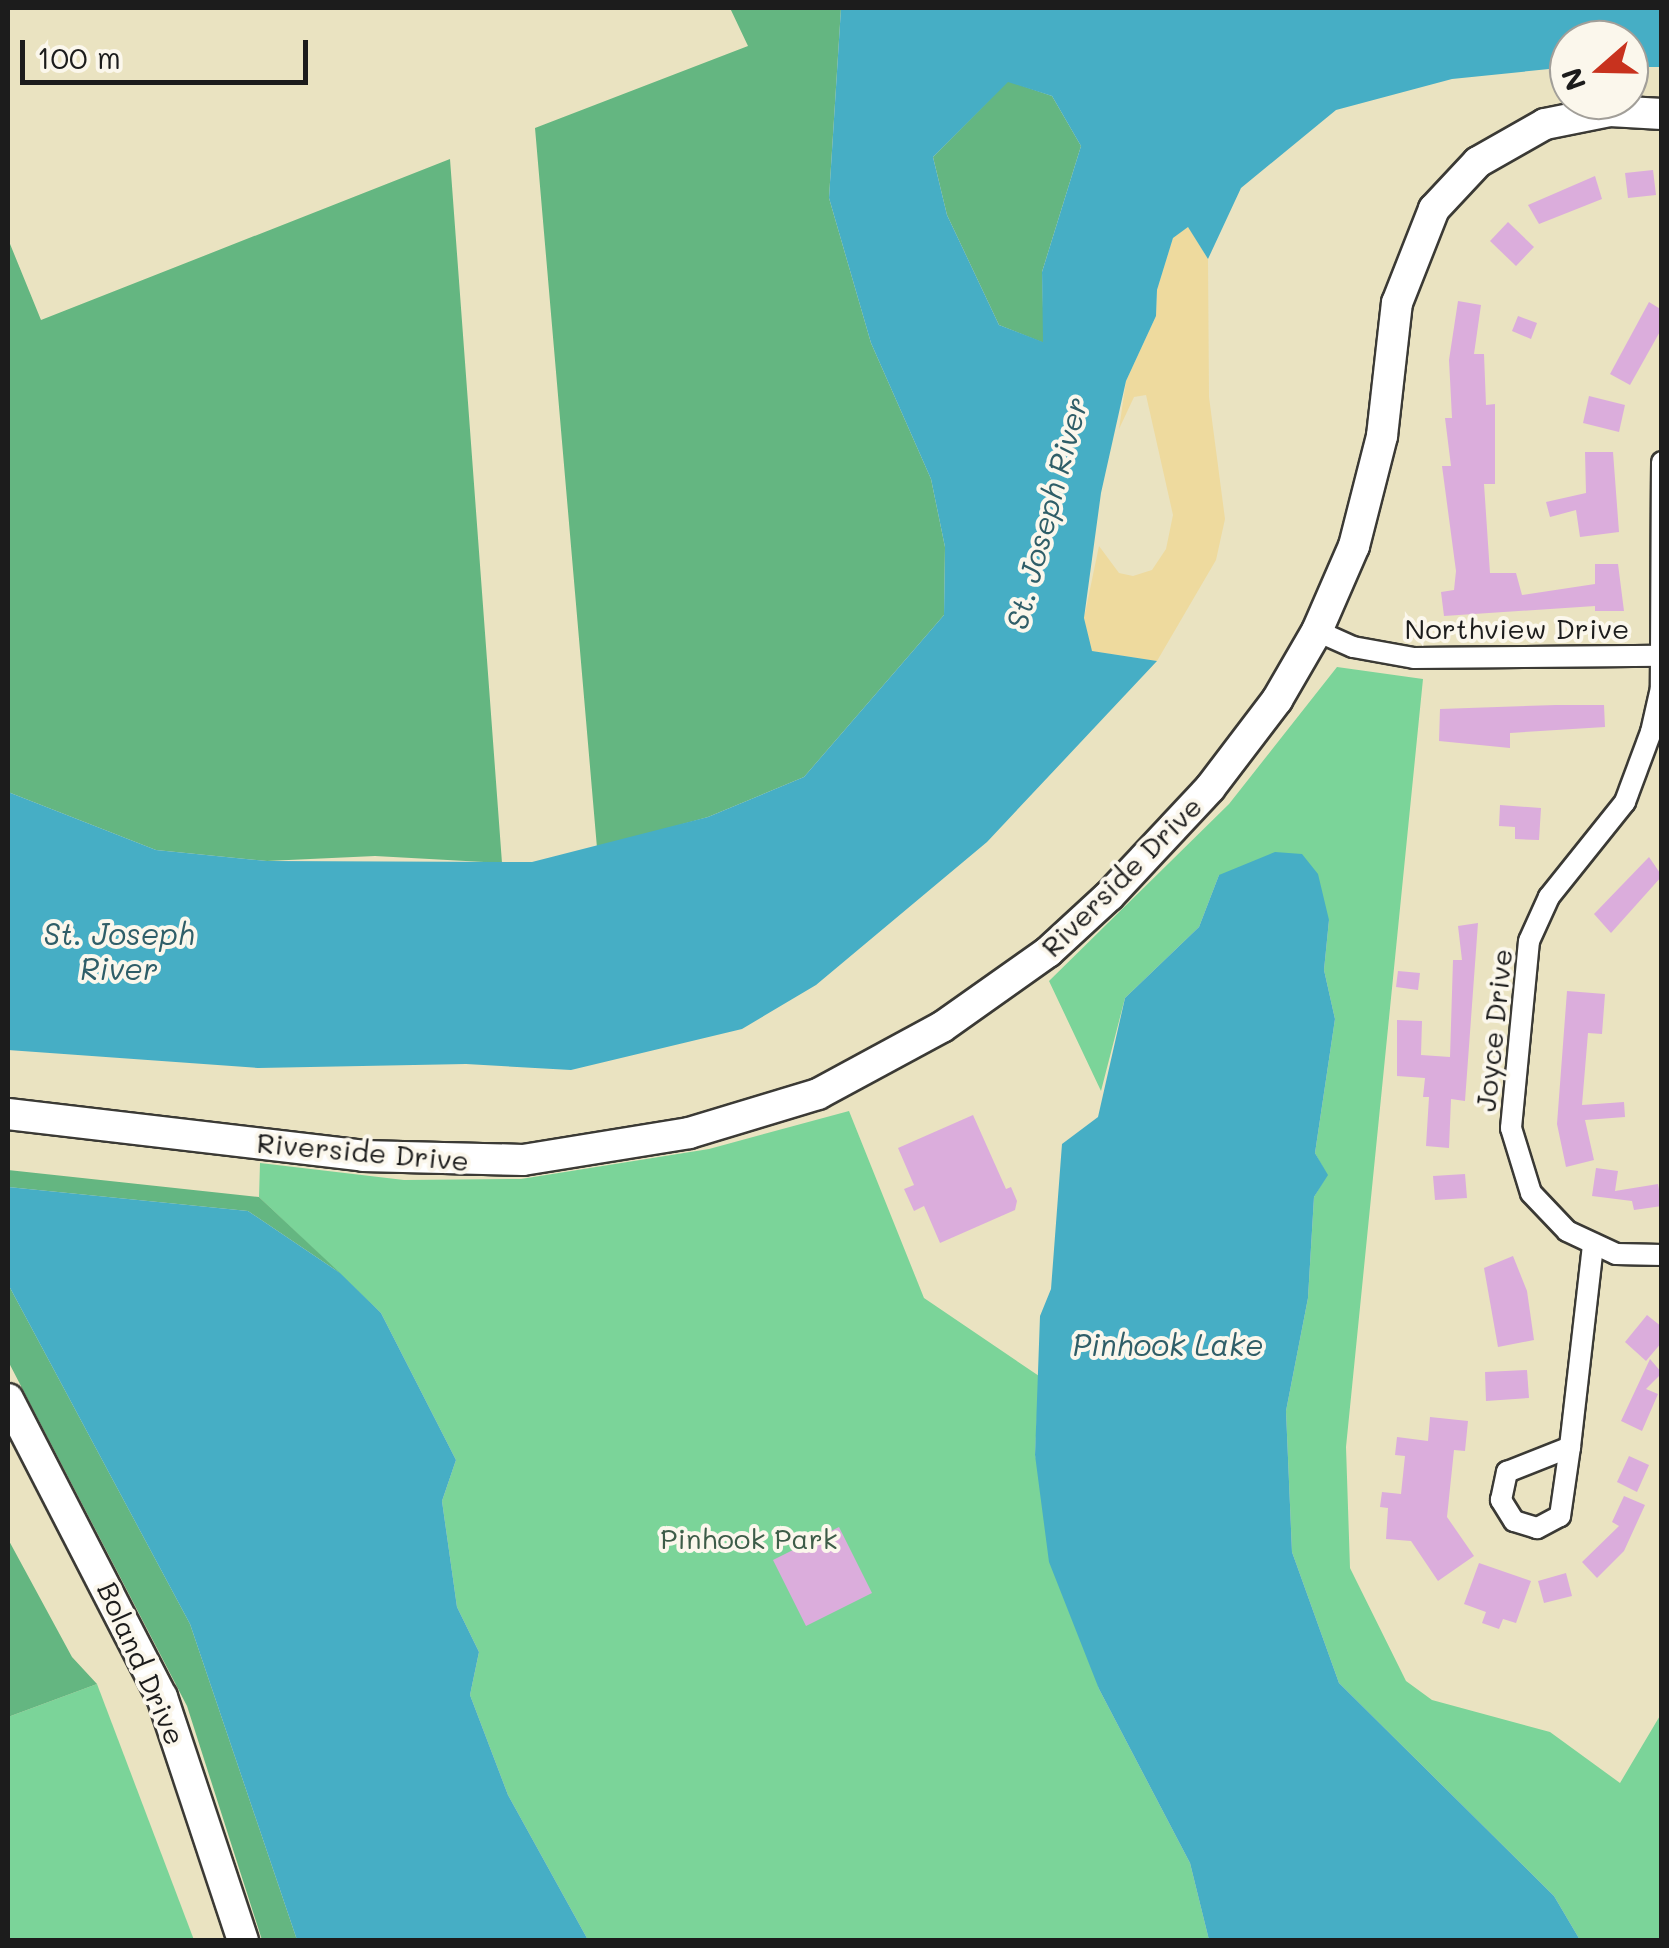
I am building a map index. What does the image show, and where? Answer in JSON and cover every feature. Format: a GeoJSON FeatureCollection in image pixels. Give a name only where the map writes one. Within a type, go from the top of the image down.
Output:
{"type":"FeatureCollection","features":[{"type":"Feature","properties":{"kind":"street","name":"Riverside Drive"},"geometry":{"type":"LineString","coordinates":[[8,1114],[363,1156],[523,1160],[688,1133],[818,1094],[994,992],[1109,896],[1252,735],[1317,631],[1370,489],[1397,303],[1434,209],[1478,162],[1546,124],[1610,111],[1662,114]]}},
{"type":"Feature","properties":{"kind":"street","name":"Joyce Drive"},"geometry":{"type":"LineString","coordinates":[[1593,1246],[1548,1214],[1514,1152],[1526,958],[1549,897],[1602,836],[1632,786],[1652,732],[1661,656],[1662,462]]}},
{"type":"Feature","properties":{"kind":"street","name":"Northview Drive"},"geometry":{"type":"LineString","coordinates":[[1317,631],[1353,647],[1414,658],[1661,656]]}},
{"type":"Feature","properties":{"kind":"street"},"geometry":{"type":"LineString","coordinates":[[1570,1446],[1593,1246],[1616,1254],[1662,1256]]}},
{"type":"Feature","properties":{"kind":"street","name":"Boland Drive"},"geometry":{"type":"LineString","coordinates":[[8,1399],[162,1696],[243,1940]]}},
{"type":"Feature","properties":{"kind":"green space"},"geometry":{"type":"Polygon","coordinates":[[[730,8],[841,8],[829,198],[871,343],[931,479],[945,547],[944,615],[804,777],[708,817],[597,848],[535,128],[748,46],[730,8]]]}},
{"type":"Feature","properties":{"kind":"green space"},"geometry":{"type":"Polygon","coordinates":[[[1008,81],[1052,96],[1081,146],[1042,272],[1044,343],[999,325],[947,215],[933,157],[1008,81]]]}},
{"type":"Feature","properties":{"kind":"green space"},"geometry":{"type":"Polygon","coordinates":[[[450,159],[502,863],[375,856],[267,861],[156,850],[8,792],[8,239],[41,320],[450,159]]]}},
{"type":"Feature","properties":{"kind":"green space"},"geometry":{"type":"Polygon","coordinates":[[[1337,667],[1423,679],[1346,1447],[1350,1568],[1406,1681],[1432,1700],[1550,1732],[1620,1783],[1661,1714],[1661,1940],[1580,1940],[1554,1896],[1339,1683],[1292,1552],[1286,1411],[1308,1298],[1314,1197],[1327,1175],[1315,1153],[1335,1019],[1324,970],[1329,920],[1219,875],[1199,927],[1125,998],[1101,1091],[1049,981],[1229,804],[1337,667]]]}},
{"type":"Feature","properties":{"kind":"green space","name":"Pinhook Park"},"geometry":{"type":"Polygon","coordinates":[[[849,1111],[924,1298],[1039,1376],[1035,1455],[1099,1689],[1190,1863],[1209,1940],[588,1940],[508,1795],[470,1695],[479,1652],[457,1607],[442,1501],[456,1460],[381,1313],[259,1197],[260,1163],[404,1180],[521,1179],[709,1149],[849,1111]]]}},
{"type":"Feature","properties":{"kind":"green space"},"geometry":{"type":"Polygon","coordinates":[[[8,1170],[259,1197],[340,1273],[248,1211],[8,1187],[8,1170]]]}},
{"type":"Feature","properties":{"kind":"green space"},"geometry":{"type":"Polygon","coordinates":[[[8,1284],[190,1624],[297,1940],[262,1940],[187,1706],[8,1361],[8,1284]]]}},
{"type":"Feature","properties":{"kind":"green space"},"geometry":{"type":"Polygon","coordinates":[[[8,1539],[72,1657],[97,1684],[8,1717],[8,1539]]]}},
{"type":"Feature","properties":{"kind":"green space"},"geometry":{"type":"Polygon","coordinates":[[[97,1684],[194,1940],[8,1940],[8,1717],[97,1684]]]}},
{"type":"Feature","properties":{"kind":"sand"},"geometry":{"type":"Polygon","coordinates":[[[1188,226],[1208,259],[1209,397],[1225,519],[1216,560],[1157,661],[1091,651],[1084,618],[1099,546],[1119,573],[1133,576],[1152,570],[1166,549],[1173,515],[1146,395],[1134,397],[1119,429],[1126,381],[1156,316],[1157,290],[1173,238],[1188,226]]]}},
{"type":"Feature","properties":{"kind":"water","name":"St. Joseph River"},"geometry":{"type":"Polygon","coordinates":[[[841,8],[1661,8],[1661,67],[1649,67],[1649,20],[1549,20],[1549,69],[1452,79],[1336,110],[1241,188],[1208,259],[1188,227],[1173,238],[1157,290],[1156,316],[1126,381],[1101,493],[1084,618],[1092,651],[1157,661],[987,842],[816,985],[742,1029],[571,1070],[466,1064],[258,1068],[8,1050],[8,792],[156,850],[267,861],[532,862],[708,817],[804,777],[944,615],[945,547],[931,479],[871,343],[829,198],[841,8]],[[1008,82],[933,157],[947,215],[999,325],[1043,342],[1042,272],[1081,146],[1052,96],[1008,82]]]}},
{"type":"Feature","properties":{"kind":"water","name":"Pinhook Lake"},"geometry":{"type":"Polygon","coordinates":[[[1275,852],[1302,854],[1318,874],[1329,920],[1324,970],[1335,1019],[1315,1153],[1328,1175],[1314,1197],[1308,1298],[1286,1411],[1292,1552],[1339,1683],[1554,1896],[1580,1940],[1209,1940],[1190,1863],[1099,1689],[1049,1562],[1035,1455],[1040,1316],[1051,1289],[1062,1144],[1098,1117],[1125,998],[1199,927],[1219,875],[1275,852]]]}},
{"type":"Feature","properties":{"kind":"water"},"geometry":{"type":"Polygon","coordinates":[[[8,1187],[248,1211],[340,1273],[381,1313],[456,1460],[442,1501],[457,1607],[479,1652],[470,1695],[508,1795],[588,1940],[297,1940],[190,1624],[8,1284],[8,1187]]]}},
{"type":"Feature","properties":{"kind":"building"},"geometry":{"type":"Polygon","coordinates":[[[1653,170],[1656,195],[1628,198],[1625,173],[1653,170]]]}},
{"type":"Feature","properties":{"kind":"building"},"geometry":{"type":"Polygon","coordinates":[[[1595,176],[1602,199],[1539,224],[1528,205],[1595,176]]]}},
{"type":"Feature","properties":{"kind":"building"},"geometry":{"type":"Polygon","coordinates":[[[1508,222],[1534,247],[1516,266],[1490,241],[1508,222]]]}},
{"type":"Feature","properties":{"kind":"building"},"geometry":{"type":"Polygon","coordinates":[[[1458,301],[1481,305],[1474,354],[1484,354],[1486,405],[1495,404],[1495,484],[1484,484],[1490,573],[1516,573],[1522,595],[1595,584],[1595,564],[1618,564],[1624,611],[1595,611],[1595,606],[1444,616],[1441,592],[1454,590],[1456,571],[1442,466],[1451,466],[1445,418],[1452,418],[1449,360],[1458,301]]]}},
{"type":"Feature","properties":{"kind":"building"},"geometry":{"type":"Polygon","coordinates":[[[1649,302],[1662,310],[1662,328],[1630,385],[1610,374],[1649,302]]]}},
{"type":"Feature","properties":{"kind":"building"},"geometry":{"type":"Polygon","coordinates":[[[1518,316],[1537,323],[1531,339],[1512,331],[1518,316]]]}},
{"type":"Feature","properties":{"kind":"building"},"geometry":{"type":"Polygon","coordinates":[[[1589,396],[1625,405],[1619,432],[1583,423],[1589,396]]]}},
{"type":"Feature","properties":{"kind":"building"},"geometry":{"type":"Polygon","coordinates":[[[1585,452],[1613,452],[1619,532],[1580,537],[1576,510],[1550,517],[1546,502],[1586,493],[1585,452]]]}},
{"type":"Feature","properties":{"kind":"building"},"geometry":{"type":"Polygon","coordinates":[[[1604,705],[1605,727],[1510,733],[1510,748],[1439,741],[1440,709],[1604,705]]]}},
{"type":"Feature","properties":{"kind":"building"},"geometry":{"type":"Polygon","coordinates":[[[1500,805],[1541,808],[1539,840],[1515,839],[1515,827],[1499,826],[1500,805]]]}},
{"type":"Feature","properties":{"kind":"building"},"geometry":{"type":"Polygon","coordinates":[[[1649,857],[1662,876],[1611,933],[1594,914],[1649,857]]]}},
{"type":"Feature","properties":{"kind":"building"},"geometry":{"type":"Polygon","coordinates":[[[1478,923],[1465,1101],[1451,1099],[1449,1148],[1426,1146],[1429,1097],[1423,1097],[1425,1078],[1397,1076],[1397,1020],[1422,1021],[1421,1055],[1450,1057],[1453,960],[1462,960],[1458,926],[1478,923]]]}},
{"type":"Feature","properties":{"kind":"building"},"geometry":{"type":"Polygon","coordinates":[[[1398,971],[1420,973],[1418,990],[1396,987],[1398,971]]]}},
{"type":"Feature","properties":{"kind":"building"},"geometry":{"type":"Polygon","coordinates":[[[1567,991],[1605,994],[1602,1034],[1588,1033],[1582,1105],[1624,1102],[1625,1117],[1585,1120],[1594,1160],[1566,1167],[1557,1124],[1567,991]]]}},
{"type":"Feature","properties":{"kind":"building"},"geometry":{"type":"Polygon","coordinates":[[[973,1115],[1006,1189],[1011,1187],[1017,1201],[1015,1210],[940,1243],[924,1206],[914,1211],[904,1189],[914,1185],[898,1148],[973,1115]]]}},
{"type":"Feature","properties":{"kind":"building"},"geometry":{"type":"Polygon","coordinates":[[[1596,1168],[1618,1171],[1615,1191],[1658,1184],[1662,1206],[1634,1210],[1632,1201],[1592,1196],[1596,1168]]]}},
{"type":"Feature","properties":{"kind":"building"},"geometry":{"type":"Polygon","coordinates":[[[1465,1174],[1467,1198],[1435,1200],[1433,1176],[1465,1174]]]}},
{"type":"Feature","properties":{"kind":"building"},"geometry":{"type":"Polygon","coordinates":[[[1513,1256],[1527,1291],[1534,1340],[1498,1347],[1484,1268],[1513,1256]]]}},
{"type":"Feature","properties":{"kind":"building"},"geometry":{"type":"Polygon","coordinates":[[[1647,1315],[1662,1327],[1662,1342],[1646,1361],[1625,1342],[1647,1315]]]}},
{"type":"Feature","properties":{"kind":"building"},"geometry":{"type":"Polygon","coordinates":[[[1650,1359],[1662,1373],[1646,1389],[1658,1394],[1642,1431],[1621,1421],[1650,1359]]]}},
{"type":"Feature","properties":{"kind":"building"},"geometry":{"type":"Polygon","coordinates":[[[1527,1370],[1529,1398],[1486,1401],[1485,1372],[1527,1370]]]}},
{"type":"Feature","properties":{"kind":"building"},"geometry":{"type":"Polygon","coordinates":[[[1430,1417],[1468,1421],[1465,1451],[1454,1450],[1447,1517],[1474,1556],[1438,1581],[1411,1541],[1386,1539],[1388,1508],[1380,1507],[1382,1492],[1401,1494],[1405,1456],[1395,1455],[1397,1437],[1428,1441],[1430,1417]]]}},
{"type":"Feature","properties":{"kind":"building"},"geometry":{"type":"Polygon","coordinates":[[[1629,1456],[1649,1465],[1637,1492],[1617,1482],[1629,1456]]]}},
{"type":"Feature","properties":{"kind":"building"},"geometry":{"type":"Polygon","coordinates":[[[1624,1496],[1645,1505],[1624,1551],[1597,1578],[1582,1562],[1619,1526],[1612,1522],[1624,1496]]]}},
{"type":"Feature","properties":{"kind":"building"},"geometry":{"type":"Polygon","coordinates":[[[839,1527],[872,1593],[806,1626],[773,1560],[839,1527]]]}},
{"type":"Feature","properties":{"kind":"building"},"geometry":{"type":"Polygon","coordinates":[[[1479,1563],[1531,1581],[1516,1623],[1503,1619],[1499,1629],[1482,1623],[1486,1612],[1464,1604],[1479,1563]]]}},
{"type":"Feature","properties":{"kind":"building"},"geometry":{"type":"Polygon","coordinates":[[[1566,1573],[1572,1596],[1544,1603],[1538,1581],[1566,1573]]]}}]}
